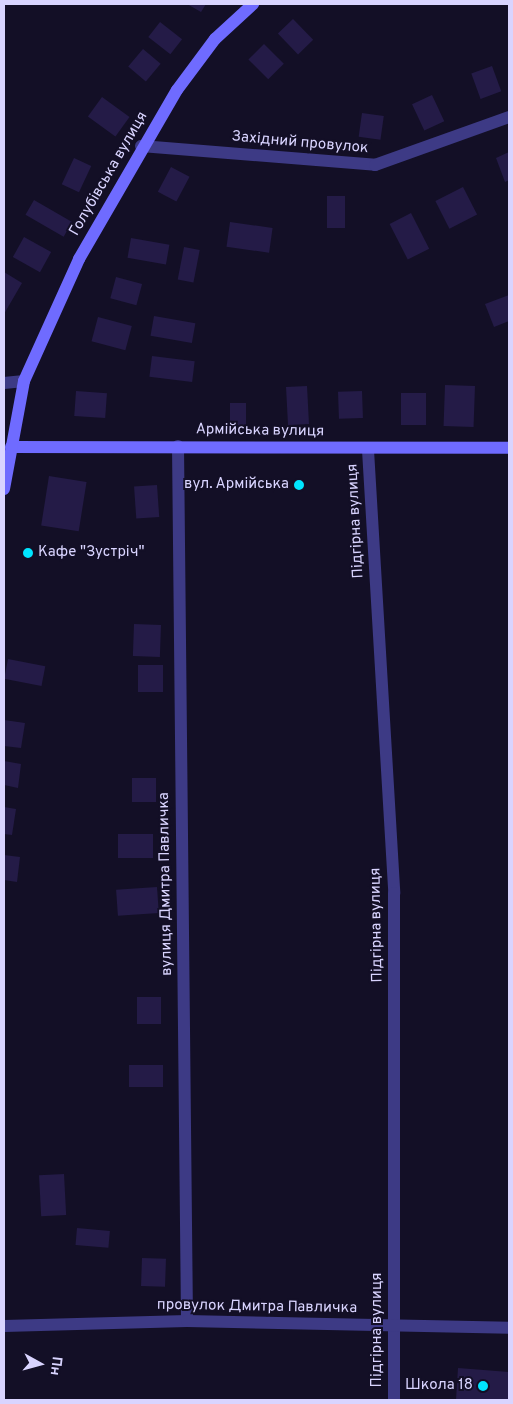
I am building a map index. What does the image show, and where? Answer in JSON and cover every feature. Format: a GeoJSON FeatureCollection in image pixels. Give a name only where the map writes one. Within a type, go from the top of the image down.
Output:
{"type":"FeatureCollection","features":[{"type":"Feature","properties":{"kind":"street","name":"Голубівська вулиця"},"geometry":{"type":"LineString","coordinates":[[4,489],[24,381],[79,259],[141,146],[215,39],[253,4]]}},
{"type":"Feature","properties":{"kind":"street","name":"Західний провулок"},"geometry":{"type":"LineString","coordinates":[[141,146],[375,165],[509,117]]}},
{"type":"Feature","properties":{"kind":"street"},"geometry":{"type":"LineString","coordinates":[[4,383],[24,381]]}},
{"type":"Feature","properties":{"kind":"street","name":"Армійська вулиця"},"geometry":{"type":"LineString","coordinates":[[11,447],[178,446],[368,450],[509,448]]}},
{"type":"Feature","properties":{"kind":"street","name":"вулиця Дмитра Павличка"},"geometry":{"type":"LineString","coordinates":[[178,446],[187,1321]]}},
{"type":"Feature","properties":{"kind":"street","name":"Підгірна вулиця"},"geometry":{"type":"LineString","coordinates":[[368,450],[394,892],[394,1400]]}},
{"type":"Feature","properties":{"kind":"street","name":"провулок Дмитра Павличка"},"geometry":{"type":"LineString","coordinates":[[4,1326],[187,1321],[509,1328]]}},
{"type":"Feature","properties":{"kind":"building"},"geometry":{"type":"Polygon","coordinates":[[[187,4],[206,4],[201,12],[187,4]]]}},
{"type":"Feature","properties":{"kind":"building"},"geometry":{"type":"Polygon","coordinates":[[[293,19],[313,40],[298,54],[278,34],[293,19]]]}},
{"type":"Feature","properties":{"kind":"building"},"geometry":{"type":"Polygon","coordinates":[[[160,22],[182,39],[170,54],[148,37],[160,22]]]}},
{"type":"Feature","properties":{"kind":"building"},"geometry":{"type":"Polygon","coordinates":[[[264,44],[284,64],[268,79],[248,60],[264,44]]]}},
{"type":"Feature","properties":{"kind":"building"},"geometry":{"type":"Polygon","coordinates":[[[143,49],[161,64],[146,81],[128,67],[143,49]]]}},
{"type":"Feature","properties":{"kind":"building"},"geometry":{"type":"Polygon","coordinates":[[[492,66],[501,91],[481,99],[471,74],[492,66]]]}},
{"type":"Feature","properties":{"kind":"building"},"geometry":{"type":"Polygon","coordinates":[[[432,95],[444,121],[424,131],[412,104],[432,95]]]}},
{"type":"Feature","properties":{"kind":"building"},"geometry":{"type":"Polygon","coordinates":[[[102,97],[130,117],[115,136],[88,116],[102,97]]]}},
{"type":"Feature","properties":{"kind":"building"},"geometry":{"type":"Polygon","coordinates":[[[362,113],[384,116],[380,140],[359,137],[362,113]]]}},
{"type":"Feature","properties":{"kind":"building"},"geometry":{"type":"Polygon","coordinates":[[[509,152],[509,180],[505,182],[496,158],[509,152]]]}},
{"type":"Feature","properties":{"kind":"building"},"geometry":{"type":"Polygon","coordinates":[[[74,158],[91,166],[79,192],[62,184],[74,158]]]}},
{"type":"Feature","properties":{"kind":"building"},"geometry":{"type":"Polygon","coordinates":[[[171,167],[190,177],[176,202],[158,192],[171,167]]]}},
{"type":"Feature","properties":{"kind":"building"},"geometry":{"type":"Polygon","coordinates":[[[463,187],[477,215],[449,229],[435,201],[463,187]]]}},
{"type":"Feature","properties":{"kind":"building"},"geometry":{"type":"Polygon","coordinates":[[[327,196],[345,196],[345,228],[327,228],[327,196]]]}},
{"type":"Feature","properties":{"kind":"building"},"geometry":{"type":"Polygon","coordinates":[[[34,200],[72,222],[64,237],[26,215],[34,200]]]}},
{"type":"Feature","properties":{"kind":"building"},"geometry":{"type":"Polygon","coordinates":[[[411,213],[429,249],[408,260],[390,224],[411,213]]]}},
{"type":"Feature","properties":{"kind":"building"},"geometry":{"type":"Polygon","coordinates":[[[230,222],[273,228],[269,253],[227,247],[230,222]]]}},
{"type":"Feature","properties":{"kind":"building"},"geometry":{"type":"Polygon","coordinates":[[[24,237],[51,252],[40,272],[13,257],[24,237]]]}},
{"type":"Feature","properties":{"kind":"building"},"geometry":{"type":"Polygon","coordinates":[[[131,238],[169,245],[166,264],[128,258],[131,238]]]}},
{"type":"Feature","properties":{"kind":"building"},"geometry":{"type":"Polygon","coordinates":[[[184,247],[200,250],[193,282],[178,279],[184,247]]]}},
{"type":"Feature","properties":{"kind":"building"},"geometry":{"type":"Polygon","coordinates":[[[4,272],[22,283],[4,314],[4,272]]]}},
{"type":"Feature","properties":{"kind":"building"},"geometry":{"type":"Polygon","coordinates":[[[116,277],[142,284],[136,305],[110,298],[116,277]]]}},
{"type":"Feature","properties":{"kind":"building"},"geometry":{"type":"Polygon","coordinates":[[[509,295],[509,321],[494,327],[485,304],[509,295]]]}},
{"type":"Feature","properties":{"kind":"building"},"geometry":{"type":"Polygon","coordinates":[[[154,316],[195,323],[192,343],[151,336],[154,316]]]}},
{"type":"Feature","properties":{"kind":"building"},"geometry":{"type":"Polygon","coordinates":[[[98,317],[132,326],[125,350],[92,341],[98,317]]]}},
{"type":"Feature","properties":{"kind":"building"},"geometry":{"type":"Polygon","coordinates":[[[152,356],[195,361],[192,382],[149,377],[152,356]]]}},
{"type":"Feature","properties":{"kind":"building"},"geometry":{"type":"Polygon","coordinates":[[[445,385],[475,386],[474,427],[444,426],[445,385]]]}},
{"type":"Feature","properties":{"kind":"building"},"geometry":{"type":"Polygon","coordinates":[[[307,386],[309,424],[288,425],[286,387],[307,386]]]}},
{"type":"Feature","properties":{"kind":"building"},"geometry":{"type":"Polygon","coordinates":[[[76,391],[107,393],[105,418],[74,416],[76,391]]]}},
{"type":"Feature","properties":{"kind":"building"},"geometry":{"type":"Polygon","coordinates":[[[362,391],[363,418],[339,419],[338,392],[362,391]]]}},
{"type":"Feature","properties":{"kind":"building"},"geometry":{"type":"Polygon","coordinates":[[[401,393],[426,393],[426,425],[401,425],[401,393]]]}},
{"type":"Feature","properties":{"kind":"building"},"geometry":{"type":"Polygon","coordinates":[[[230,403],[246,403],[246,426],[230,426],[230,403]]]}},
{"type":"Feature","properties":{"kind":"building"},"geometry":{"type":"Polygon","coordinates":[[[49,476],[87,482],[79,531],[41,525],[49,476]]]}},
{"type":"Feature","properties":{"kind":"building"},"geometry":{"type":"Polygon","coordinates":[[[157,485],[159,517],[136,519],[134,487],[157,485]]]}},
{"type":"Feature","properties":{"kind":"building"},"geometry":{"type":"Polygon","coordinates":[[[134,624],[161,625],[160,657],[133,656],[134,624]]]}},
{"type":"Feature","properties":{"kind":"building"},"geometry":{"type":"Polygon","coordinates":[[[8,659],[45,666],[41,686],[4,679],[8,659]]]}},
{"type":"Feature","properties":{"kind":"building"},"geometry":{"type":"Polygon","coordinates":[[[138,665],[163,665],[163,692],[138,692],[138,665]]]}},
{"type":"Feature","properties":{"kind":"building"},"geometry":{"type":"Polygon","coordinates":[[[4,720],[25,723],[21,748],[4,746],[4,720]]]}},
{"type":"Feature","properties":{"kind":"building"},"geometry":{"type":"Polygon","coordinates":[[[4,761],[21,764],[18,788],[4,785],[4,761]]]}},
{"type":"Feature","properties":{"kind":"building"},"geometry":{"type":"Polygon","coordinates":[[[132,778],[156,778],[156,802],[132,802],[132,778]]]}},
{"type":"Feature","properties":{"kind":"building"},"geometry":{"type":"Polygon","coordinates":[[[4,807],[16,809],[12,835],[4,834],[4,807]]]}},
{"type":"Feature","properties":{"kind":"building"},"geometry":{"type":"Polygon","coordinates":[[[118,834],[153,834],[153,858],[118,858],[118,834]]]}},
{"type":"Feature","properties":{"kind":"building"},"geometry":{"type":"Polygon","coordinates":[[[4,855],[20,857],[17,882],[4,880],[4,855]]]}},
{"type":"Feature","properties":{"kind":"building"},"geometry":{"type":"Polygon","coordinates":[[[157,887],[159,913],[118,916],[116,890],[157,887]]]}},
{"type":"Feature","properties":{"kind":"building"},"geometry":{"type":"Polygon","coordinates":[[[137,997],[161,997],[161,1024],[137,1024],[137,997]]]}},
{"type":"Feature","properties":{"kind":"building"},"geometry":{"type":"Polygon","coordinates":[[[129,1065],[163,1065],[163,1087],[129,1087],[129,1065]]]}},
{"type":"Feature","properties":{"kind":"building"},"geometry":{"type":"Polygon","coordinates":[[[64,1174],[66,1215],[41,1216],[39,1175],[64,1174]]]}},
{"type":"Feature","properties":{"kind":"building"},"geometry":{"type":"Polygon","coordinates":[[[77,1228],[110,1231],[108,1248],[76,1245],[77,1228]]]}},
{"type":"Feature","properties":{"kind":"building"},"geometry":{"type":"Polygon","coordinates":[[[142,1258],[166,1259],[165,1287],[141,1286],[142,1258]]]}},
{"type":"Feature","properties":{"kind":"building","name":"Школа 18"},"geometry":{"type":"Polygon","coordinates":[[[458,1368],[509,1372],[509,1400],[456,1400],[458,1368]]]}},
{"type":"Feature","properties":{"kind":"place","name":"вул. Армійська"},"geometry":{"type":"Point","coordinates":[299,485]}},
{"type":"Feature","properties":{"kind":"place","name":"Кафе \"Зустріч\""},"geometry":{"type":"Point","coordinates":[28,553]}},
{"type":"Feature","properties":{"kind":"place","name":"Школа 18"},"geometry":{"type":"Point","coordinates":[483,1386]}}]}
